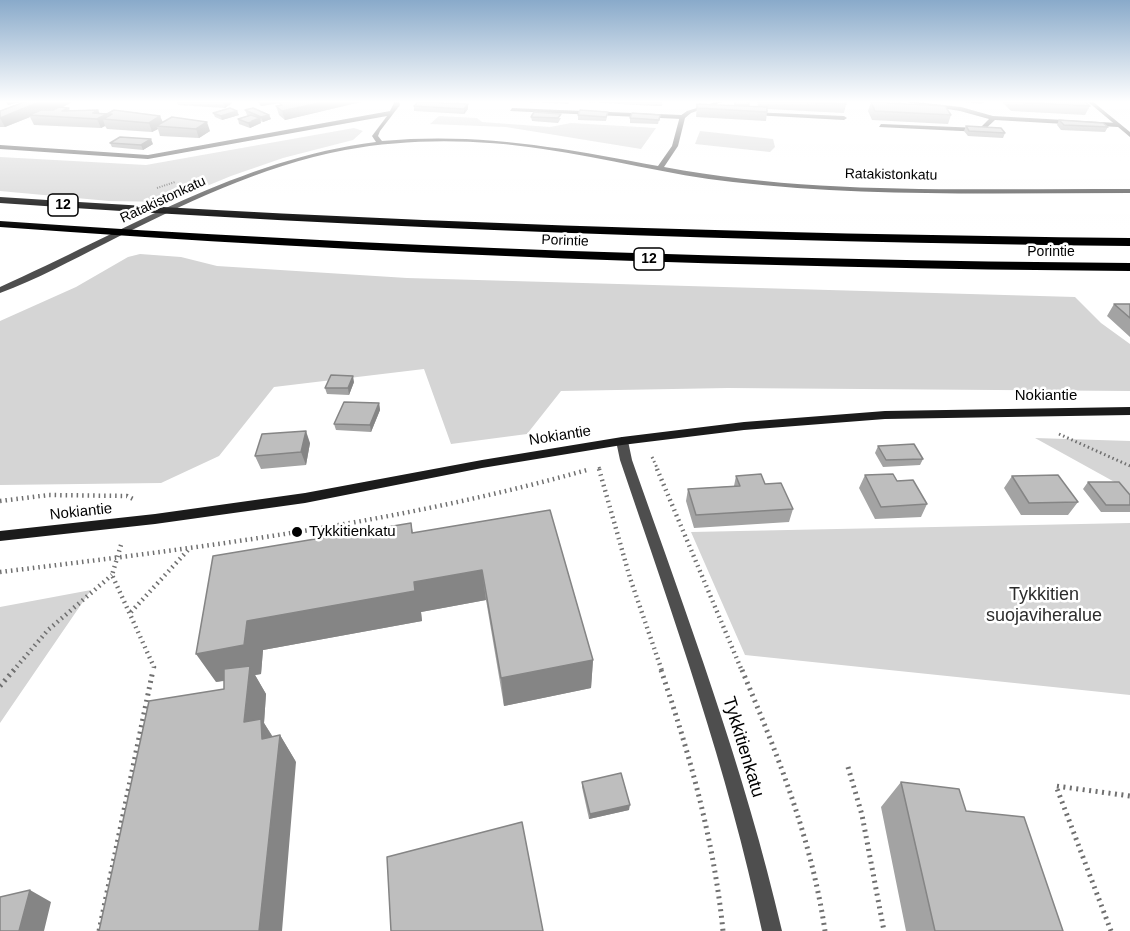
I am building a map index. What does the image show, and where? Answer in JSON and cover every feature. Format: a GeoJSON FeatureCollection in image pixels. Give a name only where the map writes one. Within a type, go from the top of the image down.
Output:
{"type":"FeatureCollection","features":[{"type":"Feature","properties":{"kind":"highway","name":"Porintie"},"geometry":{"type":"LineString","coordinates":[[0,200],[375,225],[717,237],[1130,242]]}},
{"type":"Feature","properties":{"kind":"highway","name":"Porintie"},"geometry":{"type":"LineString","coordinates":[[0,224],[169,236],[499,254],[711,261],[1130,267]]}},
{"type":"Feature","properties":{"kind":"main road","name":"Nokiantie"},"geometry":{"type":"LineString","coordinates":[[0,536],[129,522],[305,498],[482,464],[622,441],[744,426],[885,415],[1130,411]]}},
{"type":"Feature","properties":{"kind":"street"},"geometry":{"type":"LineString","coordinates":[[0,147],[148,156],[213,144]]}},
{"type":"Feature","properties":{"kind":"street","name":"Ratakistonkatu"},"geometry":{"type":"LineString","coordinates":[[0,290],[270,167],[371,144]]}},
{"type":"Feature","properties":{"kind":"street","name":"Ratakistonkatu"},"geometry":{"type":"LineString","coordinates":[[517,144],[730,179],[823,187],[1130,191]]}},
{"type":"Feature","properties":{"kind":"street"},"geometry":{"type":"LineString","coordinates":[[659,169],[675,144]]}},
{"type":"Feature","properties":{"kind":"street","name":"Tykkitienkatu"},"geometry":{"type":"LineString","coordinates":[[622,441],[626,459],[718,730],[760,872],[772,931]]}},
{"type":"Feature","properties":{"kind":"path"},"geometry":{"type":"LineString","coordinates":[[1065,428],[1054,430],[1130,466]]}},
{"type":"Feature","properties":{"kind":"path"},"geometry":{"type":"LineString","coordinates":[[0,572],[189,548],[375,519],[522,490],[626,459],[663,455]]}},
{"type":"Feature","properties":{"kind":"path"},"geometry":{"type":"LineString","coordinates":[[651,456],[786,775],[819,891],[825,931]]}},
{"type":"Feature","properties":{"kind":"path"},"geometry":{"type":"LineString","coordinates":[[599,467],[618,541],[687,751],[712,846],[723,931]]}},
{"type":"Feature","properties":{"kind":"path"},"geometry":{"type":"LineString","coordinates":[[0,501],[49,495],[128,496],[136,501],[112,575],[48,630],[0,686]]}},
{"type":"Feature","properties":{"kind":"path"},"geometry":{"type":"LineString","coordinates":[[131,612],[189,548]]}},
{"type":"Feature","properties":{"kind":"path"},"geometry":{"type":"LineString","coordinates":[[99,931],[154,667],[131,612],[112,575]]}},
{"type":"Feature","properties":{"kind":"path"},"geometry":{"type":"LineString","coordinates":[[848,767],[862,815],[884,931]]}},
{"type":"Feature","properties":{"kind":"path"},"geometry":{"type":"LineString","coordinates":[[1111,931],[1056,786],[1130,796]]}},
{"type":"Feature","properties":{"kind":"green space"},"geometry":{"type":"Polygon","coordinates":[[[262,144],[336,144],[283,158],[168,202],[109,201],[0,191],[0,157],[146,165],[262,144]]]}},
{"type":"Feature","properties":{"kind":"green space"},"geometry":{"type":"Polygon","coordinates":[[[613,144],[644,144],[641,149],[613,144]]]}},
{"type":"Feature","properties":{"kind":"green space"},"geometry":{"type":"Polygon","coordinates":[[[699,144],[774,144],[775,147],[770,152],[699,144]]]}},
{"type":"Feature","properties":{"kind":"green space"},"geometry":{"type":"Polygon","coordinates":[[[140,254],[181,257],[217,266],[407,278],[1075,297],[1101,323],[1130,344],[1130,391],[728,388],[561,391],[527,434],[451,444],[424,369],[274,387],[219,456],[161,483],[0,485],[0,321],[76,287],[128,257],[140,254]]]}},
{"type":"Feature","properties":{"kind":"green space"},"geometry":{"type":"Polygon","coordinates":[[[1035,438],[1130,441],[1130,496],[1120,485],[1035,438]]]}},
{"type":"Feature","properties":{"kind":"green space","name":"Tykkitien suojaviheralue"},"geometry":{"type":"Polygon","coordinates":[[[1130,523],[1130,695],[745,655],[691,532],[1130,523]]]}},
{"type":"Feature","properties":{"kind":"green space"},"geometry":{"type":"Polygon","coordinates":[[[91,590],[0,723],[0,607],[91,590]]]}},
{"type":"Feature","properties":{"kind":"building"},"geometry":{"type":"Polygon","coordinates":[[[1114,304],[1130,304],[1130,318],[1114,304]]]}},
{"type":"Feature","properties":{"kind":"building"},"geometry":{"type":"Polygon","coordinates":[[[331,375],[353,376],[348,388],[325,388],[331,375]]]}},
{"type":"Feature","properties":{"kind":"building"},"geometry":{"type":"Polygon","coordinates":[[[344,402],[379,403],[370,425],[334,424],[344,402]]]}},
{"type":"Feature","properties":{"kind":"building"},"geometry":{"type":"Polygon","coordinates":[[[306,431],[301,452],[255,456],[262,434],[306,431]]]}},
{"type":"Feature","properties":{"kind":"building"},"geometry":{"type":"Polygon","coordinates":[[[914,444],[923,459],[886,460],[878,446],[914,444]]]}},
{"type":"Feature","properties":{"kind":"building"},"geometry":{"type":"Polygon","coordinates":[[[761,474],[765,484],[781,483],[793,509],[696,515],[688,489],[740,486],[736,476],[761,474]]]}},
{"type":"Feature","properties":{"kind":"building"},"geometry":{"type":"Polygon","coordinates":[[[893,474],[897,481],[913,480],[927,504],[881,507],[865,475],[893,474]]]}},
{"type":"Feature","properties":{"kind":"building"},"geometry":{"type":"Polygon","coordinates":[[[1058,475],[1078,502],[1029,503],[1012,476],[1058,475]]]}},
{"type":"Feature","properties":{"kind":"building"},"geometry":{"type":"Polygon","coordinates":[[[1088,482],[1119,482],[1130,495],[1130,505],[1106,505],[1088,482]]]}},
{"type":"Feature","properties":{"kind":"building"},"geometry":{"type":"Polygon","coordinates":[[[550,510],[593,660],[501,678],[482,570],[414,582],[415,591],[247,621],[244,645],[196,654],[213,556],[411,523],[412,533],[550,510]]]}},
{"type":"Feature","properties":{"kind":"building"},"geometry":{"type":"Polygon","coordinates":[[[250,666],[244,722],[261,719],[262,739],[280,735],[259,931],[99,931],[149,701],[224,689],[224,669],[250,666]]]}},
{"type":"Feature","properties":{"kind":"building"},"geometry":{"type":"Polygon","coordinates":[[[621,773],[630,805],[590,814],[582,782],[621,773]]]}},
{"type":"Feature","properties":{"kind":"building"},"geometry":{"type":"Polygon","coordinates":[[[901,782],[959,789],[966,811],[1024,817],[1063,931],[935,931],[901,782]]]}},
{"type":"Feature","properties":{"kind":"building"},"geometry":{"type":"Polygon","coordinates":[[[522,822],[543,931],[391,931],[387,857],[522,822]]]}},
{"type":"Feature","properties":{"kind":"building"},"geometry":{"type":"Polygon","coordinates":[[[30,890],[19,931],[0,931],[0,897],[30,890]]]}},
{"type":"Feature","properties":{"kind":"place","name":"Tykkitienkatu"},"geometry":{"type":"Point","coordinates":[297,532]}}]}
